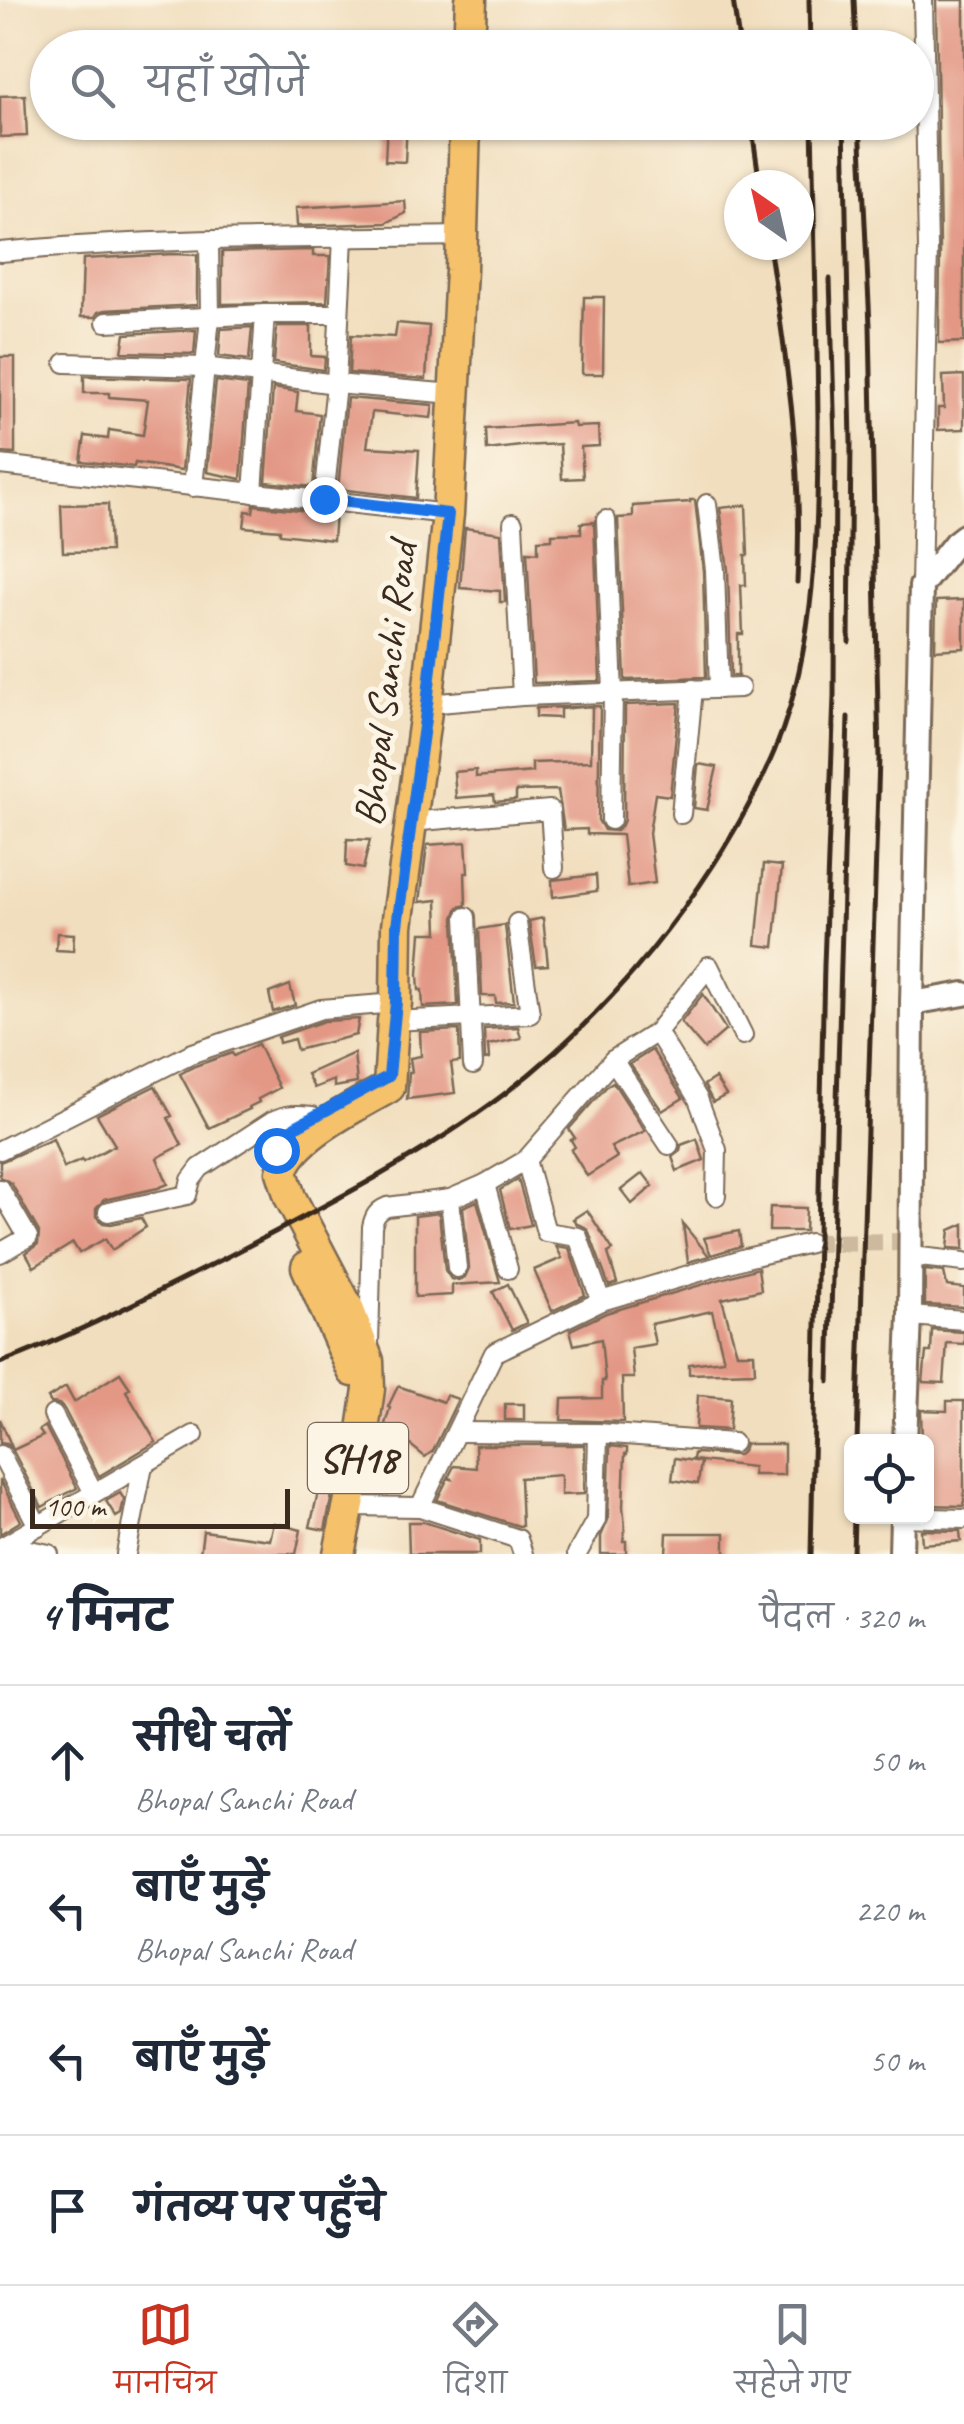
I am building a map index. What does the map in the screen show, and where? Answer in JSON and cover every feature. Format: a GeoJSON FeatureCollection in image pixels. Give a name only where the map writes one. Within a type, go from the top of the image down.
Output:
{"type":"FeatureCollection","features":[{"type":"Feature","properties":{"kind":"main road"},"geometry":{"type":"LineString","coordinates":[[470,30],[471,0]]}},
{"type":"Feature","properties":{"kind":"main road","name":"Bhopal Sanchi Road"},"geometry":{"type":"LineString","coordinates":[[389,1082],[397,926],[448,514],[465,140]]}},
{"type":"Feature","properties":{"kind":"main road"},"geometry":{"type":"LineString","coordinates":[[312,1116],[389,1082]]}},
{"type":"Feature","properties":{"kind":"main road"},"geometry":{"type":"LineString","coordinates":[[362,1372],[348,1308],[290,1197],[282,1172],[286,1158],[298,1144],[389,1082]]}},
{"type":"Feature","properties":{"kind":"main road","name":"SH18"},"geometry":{"type":"LineString","coordinates":[[312,1116],[282,1140],[270,1163],[269,1178],[279,1206],[362,1372],[350,1506],[339,1554]]}},
{"type":"Feature","properties":{"kind":"street"},"geometry":{"type":"LineString","coordinates":[[923,0],[924,30]]}},
{"type":"Feature","properties":{"kind":"street"},"geometry":{"type":"LineString","coordinates":[[905,1434],[928,248],[926,140]]}},
{"type":"Feature","properties":{"kind":"street"},"geometry":{"type":"LineString","coordinates":[[0,252],[209,240],[460,236]]}},
{"type":"Feature","properties":{"kind":"street"},"geometry":{"type":"LineString","coordinates":[[324,499],[336,384],[343,238]]}},
{"type":"Feature","properties":{"kind":"street"},"geometry":{"type":"LineString","coordinates":[[193,487],[210,317],[209,240]]}},
{"type":"Feature","properties":{"kind":"street"},"geometry":{"type":"LineString","coordinates":[[253,493],[265,314]]}},
{"type":"Feature","properties":{"kind":"street"},"geometry":{"type":"LineString","coordinates":[[106,322],[339,314]]}},
{"type":"Feature","properties":{"kind":"street"},"geometry":{"type":"LineString","coordinates":[[65,363],[204,367],[454,394]]}},
{"type":"Feature","properties":{"kind":"street"},"geometry":{"type":"LineString","coordinates":[[0,464],[448,514]]}},
{"type":"Feature","properties":{"kind":"street"},"geometry":{"type":"LineString","coordinates":[[707,504],[719,689]]}},
{"type":"Feature","properties":{"kind":"street"},"geometry":{"type":"LineString","coordinates":[[606,520],[613,693],[610,820]]}},
{"type":"Feature","properties":{"kind":"street"},"geometry":{"type":"LineString","coordinates":[[512,523],[522,696]]}},
{"type":"Feature","properties":{"kind":"street"},"geometry":{"type":"LineString","coordinates":[[921,586],[964,536]]}},
{"type":"Feature","properties":{"kind":"street"},"geometry":{"type":"LineString","coordinates":[[427,704],[522,696],[740,688]]}},
{"type":"Feature","properties":{"kind":"street"},"geometry":{"type":"LineString","coordinates":[[682,814],[693,689]]}},
{"type":"Feature","properties":{"kind":"street"},"geometry":{"type":"LineString","coordinates":[[410,822],[550,810],[554,868]]}},
{"type":"Feature","properties":{"kind":"street"},"geometry":{"type":"LineString","coordinates":[[466,917],[473,1065]]}},
{"type":"Feature","properties":{"kind":"street"},"geometry":{"type":"LineString","coordinates":[[0,1150],[190,1054],[321,1009],[470,1016],[530,1014],[517,922]]}},
{"type":"Feature","properties":{"kind":"street"},"geometry":{"type":"LineString","coordinates":[[362,1372],[374,1218],[379,1210],[450,1199],[486,1184],[526,1160],[613,1060],[657,1032],[709,966],[743,1035]]}},
{"type":"Feature","properties":{"kind":"street"},"geometry":{"type":"LineString","coordinates":[[912,1003],[964,994]]}},
{"type":"Feature","properties":{"kind":"street"},"geometry":{"type":"LineString","coordinates":[[657,1032],[698,1099],[716,1150],[716,1196]]}},
{"type":"Feature","properties":{"kind":"street"},"geometry":{"type":"LineString","coordinates":[[613,1060],[669,1145]]}},
{"type":"Feature","properties":{"kind":"street"},"geometry":{"type":"LineString","coordinates":[[108,1212],[182,1197],[200,1168],[272,1121],[283,1115],[312,1116]]}},
{"type":"Feature","properties":{"kind":"street"},"geometry":{"type":"LineString","coordinates":[[526,1160],[546,1232],[578,1237],[601,1301]]}},
{"type":"Feature","properties":{"kind":"street"},"geometry":{"type":"LineString","coordinates":[[486,1184],[508,1269]]}},
{"type":"Feature","properties":{"kind":"street"},"geometry":{"type":"LineString","coordinates":[[0,1253],[28,1237],[2,1196]]}},
{"type":"Feature","properties":{"kind":"street"},"geometry":{"type":"LineString","coordinates":[[450,1199],[457,1268]]}},
{"type":"Feature","properties":{"kind":"street"},"geometry":{"type":"LineString","coordinates":[[420,1507],[494,1353],[601,1301],[810,1243]]}},
{"type":"Feature","properties":{"kind":"street"},"geometry":{"type":"LineString","coordinates":[[911,1256],[964,1262]]}},
{"type":"Feature","properties":{"kind":"street"},"geometry":{"type":"LineString","coordinates":[[910,1316],[964,1320]]}},
{"type":"Feature","properties":{"kind":"street"},"geometry":{"type":"LineString","coordinates":[[52,1415],[94,1493]]}},
{"type":"Feature","properties":{"kind":"street"},"geometry":{"type":"LineString","coordinates":[[457,1432],[598,1433],[733,1443]]}},
{"type":"Feature","properties":{"kind":"street"},"geometry":{"type":"LineString","coordinates":[[577,1554],[596,1520],[598,1433]]}},
{"type":"Feature","properties":{"kind":"street"},"geometry":{"type":"LineString","coordinates":[[3,1546],[194,1436]]}},
{"type":"Feature","properties":{"kind":"street"},"geometry":{"type":"LineString","coordinates":[[1,1455],[38,1526]]}},
{"type":"Feature","properties":{"kind":"street"},"geometry":{"type":"LineString","coordinates":[[126,1554],[143,1465]]}},
{"type":"Feature","properties":{"kind":"street"},"geometry":{"type":"LineString","coordinates":[[350,1506],[420,1507],[518,1539],[522,1554]]}},
{"type":"Feature","properties":{"kind":"street"},"geometry":{"type":"LineString","coordinates":[[934,1518],[964,1519]]}},
{"type":"Feature","properties":{"kind":"street"},"geometry":{"type":"LineString","coordinates":[[901,1554],[902,1524]]}},
{"type":"Feature","properties":{"kind":"street"},"geometry":{"type":"LineString","coordinates":[[3,1546],[49,1554]]}},
{"type":"Feature","properties":{"kind":"building"},"geometry":{"type":"Polygon","coordinates":[[[936,0],[964,0],[964,342],[939,343],[936,0]]]}},
{"type":"Feature","properties":{"kind":"building"},"geometry":{"type":"Polygon","coordinates":[[[25,95],[27,136],[0,137],[0,96],[25,95]]]}},
{"type":"Feature","properties":{"kind":"building"},"geometry":{"type":"Polygon","coordinates":[[[386,140],[406,140],[405,162],[385,161],[386,140]]]}},
{"type":"Feature","properties":{"kind":"building"},"geometry":{"type":"Polygon","coordinates":[[[405,201],[406,213],[386,223],[297,226],[296,208],[405,201]]]}},
{"type":"Feature","properties":{"kind":"building"},"geometry":{"type":"Polygon","coordinates":[[[313,250],[313,256],[330,256],[327,302],[222,304],[222,252],[313,250]]]}},
{"type":"Feature","properties":{"kind":"building"},"geometry":{"type":"Polygon","coordinates":[[[197,255],[197,305],[105,310],[95,317],[81,317],[83,259],[197,255]]]}},
{"type":"Feature","properties":{"kind":"building"},"geometry":{"type":"Polygon","coordinates":[[[584,297],[604,297],[603,374],[582,374],[584,297]]]}},
{"type":"Feature","properties":{"kind":"building"},"geometry":{"type":"Polygon","coordinates":[[[397,323],[429,326],[426,379],[349,373],[351,335],[395,337],[397,323]]]}},
{"type":"Feature","properties":{"kind":"building"},"geometry":{"type":"Polygon","coordinates":[[[277,326],[311,326],[311,356],[325,357],[324,370],[274,363],[277,326]]]}},
{"type":"Feature","properties":{"kind":"building"},"geometry":{"type":"Polygon","coordinates":[[[252,327],[249,360],[219,356],[221,329],[252,327]]]}},
{"type":"Feature","properties":{"kind":"building"},"geometry":{"type":"Polygon","coordinates":[[[196,330],[194,354],[122,352],[125,334],[196,330]]]}},
{"type":"Feature","properties":{"kind":"building"},"geometry":{"type":"Polygon","coordinates":[[[0,357],[15,357],[15,454],[0,453],[0,357]]]}},
{"type":"Feature","properties":{"kind":"building"},"geometry":{"type":"Polygon","coordinates":[[[964,375],[964,429],[938,430],[938,408],[944,408],[943,376],[964,375]]]}},
{"type":"Feature","properties":{"kind":"building"},"geometry":{"type":"Polygon","coordinates":[[[84,376],[191,379],[182,470],[81,461],[85,436],[108,439],[109,430],[143,435],[148,400],[84,393],[84,376]]]}},
{"type":"Feature","properties":{"kind":"building"},"geometry":{"type":"Polygon","coordinates":[[[216,381],[248,385],[241,479],[207,472],[216,381]]]}},
{"type":"Feature","properties":{"kind":"building"},"geometry":{"type":"Polygon","coordinates":[[[273,388],[298,392],[296,411],[320,414],[313,487],[266,482],[273,388]]]}},
{"type":"Feature","properties":{"kind":"building"},"geometry":{"type":"Polygon","coordinates":[[[347,398],[433,405],[431,418],[372,412],[367,447],[419,450],[416,498],[338,489],[347,398]]]}},
{"type":"Feature","properties":{"kind":"building"},"geometry":{"type":"Polygon","coordinates":[[[574,423],[575,427],[598,426],[599,446],[581,447],[583,478],[562,479],[560,444],[487,450],[486,429],[574,423]]]}},
{"type":"Feature","properties":{"kind":"building"},"geometry":{"type":"Polygon","coordinates":[[[695,500],[703,571],[706,677],[625,680],[618,518],[633,517],[633,506],[695,500]]]}},
{"type":"Feature","properties":{"kind":"building"},"geometry":{"type":"Polygon","coordinates":[[[108,504],[110,551],[63,552],[61,505],[108,504]]]}},
{"type":"Feature","properties":{"kind":"building"},"geometry":{"type":"Polygon","coordinates":[[[254,505],[335,514],[333,540],[244,527],[246,511],[253,512],[254,505]]]}},
{"type":"Feature","properties":{"kind":"building"},"geometry":{"type":"Polygon","coordinates":[[[746,505],[748,555],[746,585],[741,585],[743,634],[738,634],[738,676],[731,676],[728,570],[720,508],[746,505]]]}},
{"type":"Feature","properties":{"kind":"building"},"geometry":{"type":"Polygon","coordinates":[[[594,522],[600,681],[534,683],[527,552],[538,553],[538,540],[552,539],[552,534],[581,533],[581,523],[594,522]]]}},
{"type":"Feature","properties":{"kind":"building"},"geometry":{"type":"Polygon","coordinates":[[[465,528],[501,533],[505,602],[500,602],[500,591],[460,588],[465,528]]]}},
{"type":"Feature","properties":{"kind":"building"},"geometry":{"type":"Polygon","coordinates":[[[964,600],[964,648],[935,650],[936,601],[964,600]]]}},
{"type":"Feature","properties":{"kind":"building"},"geometry":{"type":"Polygon","coordinates":[[[679,703],[670,796],[655,794],[649,833],[655,883],[628,887],[622,835],[564,830],[558,790],[516,791],[516,800],[495,802],[494,795],[456,798],[454,772],[476,770],[476,777],[532,772],[532,763],[591,761],[592,706],[600,706],[598,820],[604,830],[616,831],[624,820],[625,705],[679,703]]]}},
{"type":"Feature","properties":{"kind":"building"},"geometry":{"type":"Polygon","coordinates":[[[588,706],[560,709],[560,718],[536,717],[536,708],[588,706]]]}},
{"type":"Feature","properties":{"kind":"building"},"geometry":{"type":"Polygon","coordinates":[[[698,764],[717,767],[707,810],[694,808],[698,764]]]}},
{"type":"Feature","properties":{"kind":"building"},"geometry":{"type":"Polygon","coordinates":[[[347,839],[370,840],[363,869],[346,866],[347,839]]]}},
{"type":"Feature","properties":{"kind":"building"},"geometry":{"type":"Polygon","coordinates":[[[466,842],[466,905],[458,907],[454,918],[458,1005],[423,1007],[418,974],[421,933],[438,933],[437,900],[420,902],[427,845],[466,842]]]}},
{"type":"Feature","properties":{"kind":"building"},"geometry":{"type":"Polygon","coordinates":[[[764,864],[782,866],[774,947],[756,945],[764,864]]]}},
{"type":"Feature","properties":{"kind":"building"},"geometry":{"type":"Polygon","coordinates":[[[596,875],[597,891],[553,897],[552,880],[596,875]]]}},
{"type":"Feature","properties":{"kind":"building"},"geometry":{"type":"Polygon","coordinates":[[[543,918],[548,965],[536,966],[529,921],[543,918]]]}},
{"type":"Feature","properties":{"kind":"building"},"geometry":{"type":"Polygon","coordinates":[[[505,925],[514,1002],[496,1003],[495,996],[482,996],[479,929],[505,925]]]}},
{"type":"Feature","properties":{"kind":"building"},"geometry":{"type":"Polygon","coordinates":[[[57,933],[74,934],[73,951],[56,950],[57,933]]]}},
{"type":"Feature","properties":{"kind":"building"},"geometry":{"type":"Polygon","coordinates":[[[290,985],[295,1005],[273,1012],[269,993],[290,985]]]}},
{"type":"Feature","properties":{"kind":"building"},"geometry":{"type":"Polygon","coordinates":[[[703,994],[726,1030],[704,1049],[681,1022],[703,994]]]}},
{"type":"Feature","properties":{"kind":"building"},"geometry":{"type":"Polygon","coordinates":[[[359,1019],[356,1035],[297,1050],[294,1039],[279,1043],[278,1037],[324,1021],[359,1019]]]}},
{"type":"Feature","properties":{"kind":"building"},"geometry":{"type":"Polygon","coordinates":[[[518,1027],[521,1038],[488,1045],[489,1059],[485,1060],[484,1029],[518,1027]]]}},
{"type":"Feature","properties":{"kind":"building"},"geometry":{"type":"Polygon","coordinates":[[[459,1030],[460,1062],[451,1063],[455,1093],[407,1099],[412,1072],[410,1058],[421,1056],[420,1032],[459,1030]]]}},
{"type":"Feature","properties":{"kind":"building"},"geometry":{"type":"Polygon","coordinates":[[[258,1044],[279,1088],[258,1099],[250,1109],[209,1128],[180,1074],[258,1044]]]}},
{"type":"Feature","properties":{"kind":"building"},"geometry":{"type":"Polygon","coordinates":[[[652,1050],[683,1098],[662,1111],[630,1064],[652,1050]]]}},
{"type":"Feature","properties":{"kind":"building"},"geometry":{"type":"Polygon","coordinates":[[[354,1053],[357,1083],[334,1087],[334,1080],[314,1088],[307,1074],[354,1053]]]}},
{"type":"Feature","properties":{"kind":"building"},"geometry":{"type":"Polygon","coordinates":[[[715,1078],[726,1095],[713,1102],[704,1085],[715,1078]]]}},
{"type":"Feature","properties":{"kind":"building"},"geometry":{"type":"Polygon","coordinates":[[[613,1082],[645,1131],[611,1147],[617,1157],[587,1176],[571,1150],[575,1147],[571,1140],[575,1138],[569,1129],[613,1082]]]}},
{"type":"Feature","properties":{"kind":"building"},"geometry":{"type":"Polygon","coordinates":[[[155,1086],[182,1145],[157,1158],[168,1184],[104,1200],[96,1209],[96,1216],[103,1223],[141,1218],[146,1227],[112,1250],[105,1239],[79,1253],[73,1243],[34,1267],[26,1253],[38,1244],[39,1232],[11,1183],[0,1177],[0,1162],[53,1139],[64,1168],[83,1162],[115,1145],[97,1115],[155,1086]]]}},
{"type":"Feature","properties":{"kind":"building"},"geometry":{"type":"Polygon","coordinates":[[[697,1139],[704,1160],[677,1171],[672,1157],[681,1145],[697,1139]]]}},
{"type":"Feature","properties":{"kind":"building"},"geometry":{"type":"Polygon","coordinates":[[[643,1173],[653,1186],[632,1204],[621,1190],[643,1173]]]}},
{"type":"Feature","properties":{"kind":"building"},"geometry":{"type":"Polygon","coordinates":[[[518,1179],[531,1225],[510,1229],[500,1190],[518,1179]]]}},
{"type":"Feature","properties":{"kind":"building"},"geometry":{"type":"Polygon","coordinates":[[[477,1201],[500,1282],[452,1285],[452,1295],[415,1297],[415,1216],[439,1213],[445,1270],[451,1279],[459,1280],[469,1268],[463,1207],[477,1201]]]}},
{"type":"Feature","properties":{"kind":"building"},"geometry":{"type":"Polygon","coordinates":[[[770,1207],[806,1208],[805,1231],[769,1231],[770,1207]]]}},
{"type":"Feature","properties":{"kind":"building"},"geometry":{"type":"Polygon","coordinates":[[[587,1210],[613,1250],[608,1253],[617,1283],[609,1286],[589,1232],[573,1219],[587,1210]]]}},
{"type":"Feature","properties":{"kind":"building"},"geometry":{"type":"Polygon","coordinates":[[[683,1224],[709,1256],[688,1262],[683,1224]]]}},
{"type":"Feature","properties":{"kind":"building"},"geometry":{"type":"Polygon","coordinates":[[[964,1224],[964,1249],[948,1248],[950,1230],[964,1224]]]}},
{"type":"Feature","properties":{"kind":"building"},"geometry":{"type":"Polygon","coordinates":[[[739,1231],[741,1246],[711,1255],[704,1238],[739,1231]]]}},
{"type":"Feature","properties":{"kind":"building"},"geometry":{"type":"Polygon","coordinates":[[[556,1246],[569,1248],[585,1295],[552,1311],[534,1270],[562,1258],[556,1246]]]}},
{"type":"Feature","properties":{"kind":"building"},"geometry":{"type":"Polygon","coordinates":[[[758,1268],[761,1290],[722,1299],[737,1353],[754,1353],[755,1372],[689,1374],[689,1364],[724,1360],[712,1311],[651,1324],[655,1344],[631,1348],[634,1378],[622,1378],[623,1422],[561,1420],[562,1399],[602,1398],[605,1381],[601,1339],[574,1345],[570,1330],[606,1313],[758,1268]]]}},
{"type":"Feature","properties":{"kind":"building"},"geometry":{"type":"Polygon","coordinates":[[[925,1270],[944,1272],[947,1286],[964,1288],[964,1307],[925,1305],[925,1270]]]}},
{"type":"Feature","properties":{"kind":"building"},"geometry":{"type":"Polygon","coordinates":[[[508,1284],[527,1323],[512,1330],[493,1292],[508,1284]]]}},
{"type":"Feature","properties":{"kind":"building"},"geometry":{"type":"Polygon","coordinates":[[[932,1330],[964,1332],[964,1344],[947,1343],[944,1383],[923,1382],[932,1330]]]}},
{"type":"Feature","properties":{"kind":"building"},"geometry":{"type":"Polygon","coordinates":[[[120,1373],[130,1388],[126,1391],[156,1442],[99,1476],[64,1409],[48,1398],[66,1387],[74,1402],[120,1373]]]}},
{"type":"Feature","properties":{"kind":"building"},"geometry":{"type":"Polygon","coordinates":[[[398,1386],[443,1402],[446,1395],[458,1399],[433,1451],[425,1457],[385,1424],[398,1386]]]}},
{"type":"Feature","properties":{"kind":"building"},"geometry":{"type":"Polygon","coordinates":[[[698,1395],[731,1398],[729,1430],[696,1428],[698,1395]]]}},
{"type":"Feature","properties":{"kind":"building"},"geometry":{"type":"Polygon","coordinates":[[[947,1401],[964,1401],[964,1506],[934,1505],[934,1434],[922,1434],[921,1410],[947,1411],[947,1401]]]}},
{"type":"Feature","properties":{"kind":"building"},"geometry":{"type":"Polygon","coordinates":[[[505,1404],[524,1404],[524,1420],[505,1420],[505,1404]]]}},
{"type":"Feature","properties":{"kind":"building"},"geometry":{"type":"Polygon","coordinates":[[[0,1419],[13,1450],[43,1436],[39,1430],[45,1426],[77,1488],[42,1507],[12,1449],[0,1443],[0,1419]]]}},
{"type":"Feature","properties":{"kind":"building"},"geometry":{"type":"Polygon","coordinates":[[[745,1444],[784,1444],[784,1475],[753,1475],[753,1467],[693,1460],[694,1453],[738,1455],[745,1444]]]}},
{"type":"Feature","properties":{"kind":"building"},"geometry":{"type":"Polygon","coordinates":[[[475,1445],[585,1445],[584,1494],[561,1495],[561,1475],[520,1478],[522,1526],[437,1500],[448,1478],[451,1479],[454,1466],[476,1468],[475,1445]]]}},
{"type":"Feature","properties":{"kind":"building"},"geometry":{"type":"Polygon","coordinates":[[[610,1446],[627,1448],[623,1507],[626,1554],[601,1554],[601,1536],[608,1520],[610,1446]]]}},
{"type":"Feature","properties":{"kind":"building"},"geometry":{"type":"Polygon","coordinates":[[[379,1457],[404,1465],[396,1479],[375,1472],[379,1457]]]}},
{"type":"Feature","properties":{"kind":"building"},"geometry":{"type":"Polygon","coordinates":[[[675,1458],[701,1462],[698,1484],[672,1480],[675,1458]]]}},
{"type":"Feature","properties":{"kind":"building"},"geometry":{"type":"Polygon","coordinates":[[[324,1466],[337,1469],[325,1530],[310,1527],[324,1466]]]}},
{"type":"Feature","properties":{"kind":"building"},"geometry":{"type":"Polygon","coordinates":[[[0,1480],[21,1521],[0,1534],[0,1480]]]}},
{"type":"Feature","properties":{"kind":"building"},"geometry":{"type":"Polygon","coordinates":[[[120,1493],[124,1499],[121,1514],[116,1517],[106,1501],[120,1493]]]}},
{"type":"Feature","properties":{"kind":"building"},"geometry":{"type":"Polygon","coordinates":[[[408,1522],[424,1522],[480,1540],[480,1554],[409,1554],[408,1522]]]}},
{"type":"Feature","properties":{"kind":"building"},"geometry":{"type":"Polygon","coordinates":[[[274,1523],[301,1530],[296,1554],[200,1554],[203,1531],[270,1540],[274,1523]]]}},
{"type":"Feature","properties":{"kind":"building"},"geometry":{"type":"Polygon","coordinates":[[[921,1530],[960,1531],[961,1541],[922,1544],[921,1530]]]}},
{"type":"Feature","properties":{"kind":"building"},"geometry":{"type":"Polygon","coordinates":[[[667,1533],[725,1533],[725,1554],[666,1554],[667,1533]]]}},
{"type":"Feature","properties":{"kind":"tunnel"},"geometry":{"type":"LineString","coordinates":[[810,1243],[911,1242]]}},
{"type":"Feature","properties":{"kind":"railway"},"geometry":{"type":"LineString","coordinates":[[733,0],[737,30]]}},
{"type":"Feature","properties":{"kind":"railway"},"geometry":{"type":"LineString","coordinates":[[809,0],[810,30]]}},
{"type":"Feature","properties":{"kind":"railway"},"geometry":{"type":"LineString","coordinates":[[854,0],[855,30]]}},
{"type":"Feature","properties":{"kind":"railway"},"geometry":{"type":"LineString","coordinates":[[754,140],[758,170]]}},
{"type":"Feature","properties":{"kind":"railway"},"geometry":{"type":"LineString","coordinates":[[0,1363],[86,1327],[225,1258],[367,1182],[471,1118],[534,1070],[592,1017],[669,928],[714,864],[752,799],[782,732],[808,619],[815,553],[818,453],[812,140]]}},
{"type":"Feature","properties":{"kind":"railway"},"geometry":{"type":"LineString","coordinates":[[844,140],[851,442],[849,642]]}},
{"type":"Feature","properties":{"kind":"railway"},"geometry":{"type":"LineString","coordinates":[[857,1434],[879,758],[870,325],[861,140]]}},
{"type":"Feature","properties":{"kind":"railway"},"geometry":{"type":"LineString","coordinates":[[771,260],[796,455],[797,582]]}},
{"type":"Feature","properties":{"kind":"railway"},"geometry":{"type":"LineString","coordinates":[[811,1554],[834,696],[835,441],[830,279]]}},
{"type":"Feature","properties":{"kind":"railway"},"geometry":{"type":"LineString","coordinates":[[829,1382],[848,717]]}},
{"type":"Feature","properties":{"kind":"railway"},"geometry":{"type":"LineString","coordinates":[[853,1554],[854,1524]]}},
{"type":"Feature","properties":{"kind":"route"},"geometry":{"type":"LineString","coordinates":[[276,1150],[295,1127],[389,1076],[396,1002],[397,926],[448,514],[324,499]]}}]}
